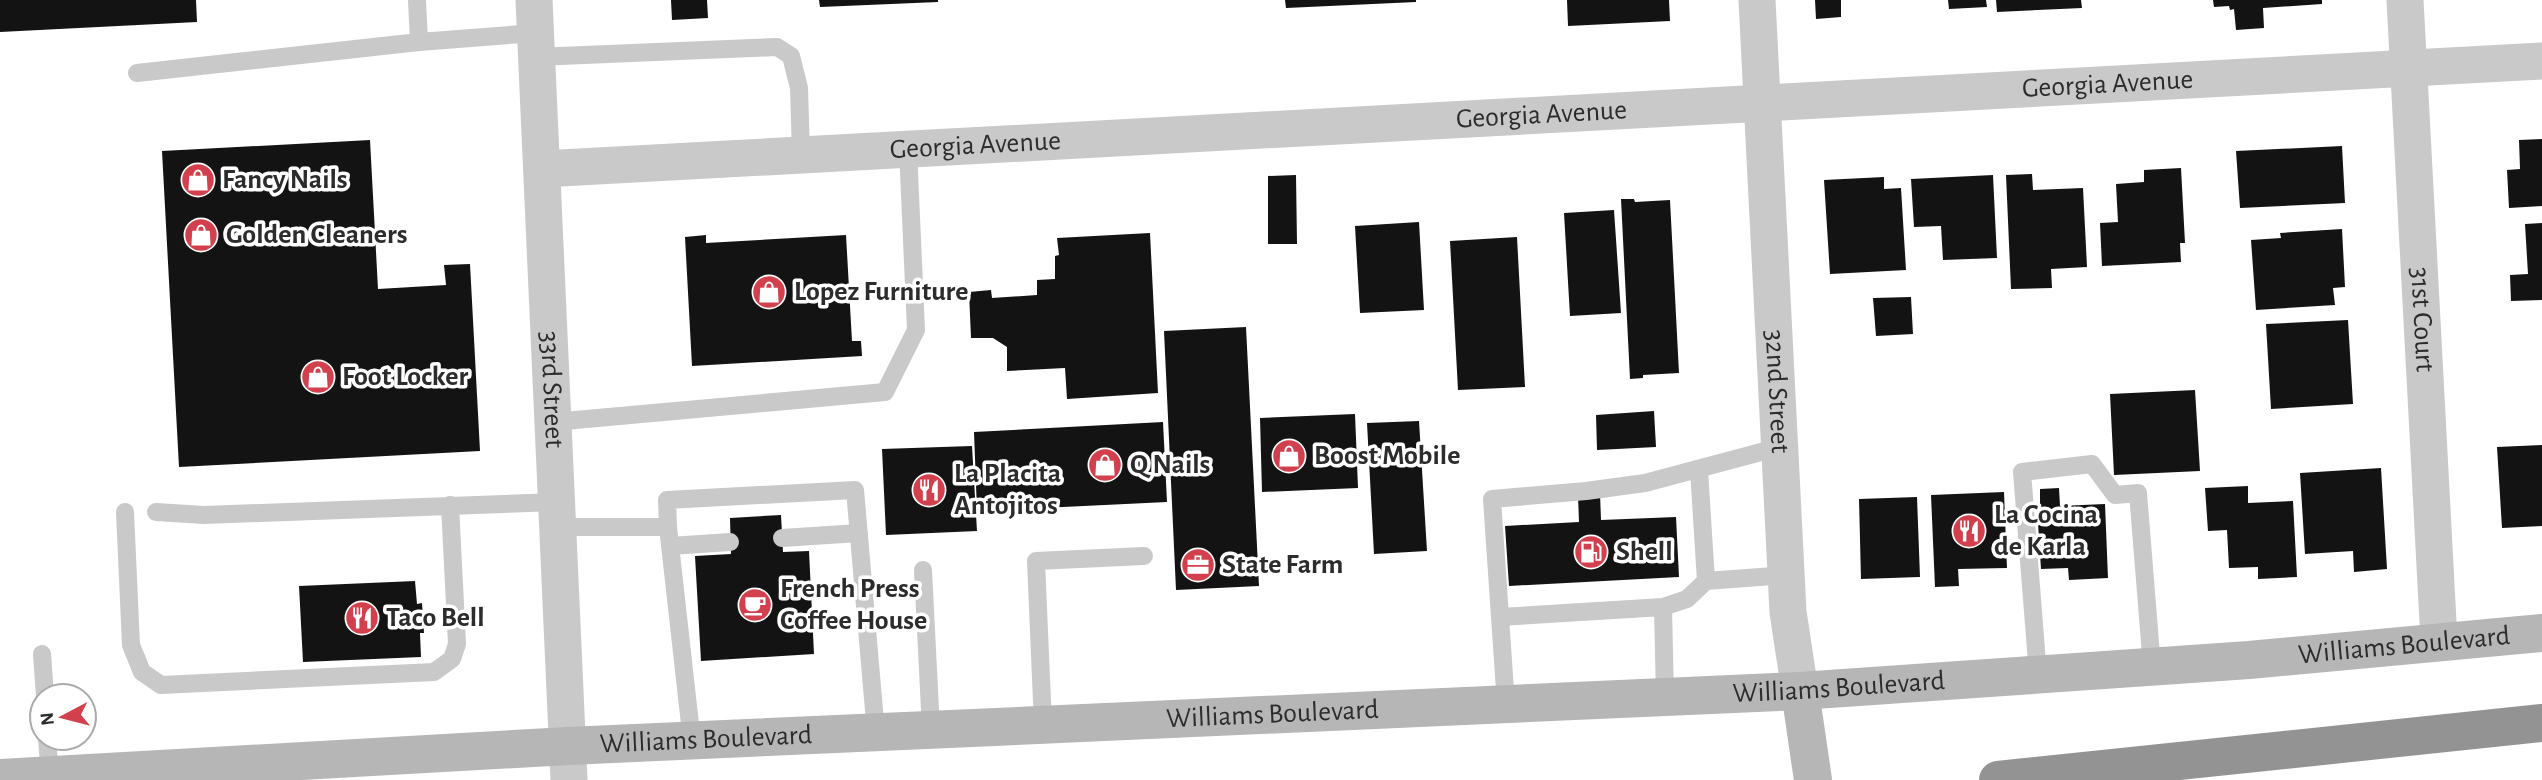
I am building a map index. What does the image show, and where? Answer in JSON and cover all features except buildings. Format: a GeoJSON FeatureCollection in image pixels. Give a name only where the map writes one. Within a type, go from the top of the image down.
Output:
{"type":"FeatureCollection","features":[{"type":"Feature","properties":{"kind":"highway"},"geometry":{"type":"LineString","coordinates":[[1998,780],[2542,723]]}},
{"type":"Feature","properties":{"kind":"main road","name":"Williams Boulevard"},"geometry":{"type":"LineString","coordinates":[[0,778],[569,763],[692,742],[1800,691],[2249,660],[2542,633]]}},
{"type":"Feature","properties":{"kind":"main road","name":"32nd Street"},"geometry":{"type":"LineString","coordinates":[[1800,691],[1813,780]]}},
{"type":"Feature","properties":{"kind":"street","name":"32nd Street"},"geometry":{"type":"LineString","coordinates":[[1757,0],[1788,612],[1800,691]]}},
{"type":"Feature","properties":{"kind":"street","name":"31st Court"},"geometry":{"type":"LineString","coordinates":[[2404,0],[2439,641]]}},
{"type":"Feature","properties":{"kind":"street","name":"33rd Street"},"geometry":{"type":"LineString","coordinates":[[535,30],[569,763]]}},
{"type":"Feature","properties":{"kind":"street","name":"Georgia Avenue"},"geometry":{"type":"LineString","coordinates":[[542,169],[2542,61]]}},
{"type":"Feature","properties":{"kind":"lane"},"geometry":{"type":"LineString","coordinates":[[416,0],[419,42]]}},
{"type":"Feature","properties":{"kind":"lane"},"geometry":{"type":"LineString","coordinates":[[137,73],[535,30],[777,47],[791,56],[799,88],[801,155]]}},
{"type":"Feature","properties":{"kind":"lane"},"geometry":{"type":"LineString","coordinates":[[553,422],[885,392],[916,330],[908,149]]}},
{"type":"Feature","properties":{"kind":"lane"},"geometry":{"type":"LineString","coordinates":[[1506,705],[1492,499],[1645,483],[1780,447]]}},
{"type":"Feature","properties":{"kind":"lane"},"geometry":{"type":"LineString","coordinates":[[2038,674],[2022,472],[2092,464],[2115,495],[2138,493],[2152,667]]}},
{"type":"Feature","properties":{"kind":"lane"},"geometry":{"type":"LineString","coordinates":[[1699,470],[1706,581]]}},
{"type":"Feature","properties":{"kind":"lane"},"geometry":{"type":"LineString","coordinates":[[692,742],[667,500],[855,491],[876,733]]}},
{"type":"Feature","properties":{"kind":"lane"},"geometry":{"type":"LineString","coordinates":[[125,512],[131,645],[142,672],[161,685],[434,672],[452,659],[457,644],[450,505]]}},
{"type":"Feature","properties":{"kind":"lane"},"geometry":{"type":"LineString","coordinates":[[156,512],[204,515],[450,505],[668,527]]}},
{"type":"Feature","properties":{"kind":"lane"},"geometry":{"type":"LineString","coordinates":[[782,538],[859,533]]}},
{"type":"Feature","properties":{"kind":"lane"},"geometry":{"type":"LineString","coordinates":[[670,546],[730,542]]}},
{"type":"Feature","properties":{"kind":"lane"},"geometry":{"type":"LineString","coordinates":[[1043,725],[1036,561],[1144,556]]}},
{"type":"Feature","properties":{"kind":"lane"},"geometry":{"type":"LineString","coordinates":[[923,570],[931,730]]}},
{"type":"Feature","properties":{"kind":"lane"},"geometry":{"type":"LineString","coordinates":[[1500,617],[1663,607],[1687,598],[1706,581],[1787,575]]}},
{"type":"Feature","properties":{"kind":"lane"},"geometry":{"type":"LineString","coordinates":[[1663,607],[1665,698]]}},
{"type":"Feature","properties":{"kind":"lane"},"geometry":{"type":"LineString","coordinates":[[42,654],[44,682]]}},
{"type":"Feature","properties":{"kind":"lane"},"geometry":{"type":"LineString","coordinates":[[48,752],[50,776]]}},
{"type":"Feature","properties":{"kind":"place","name":"Fancy Nails"},"geometry":{"type":"Point","coordinates":[198,180]}},
{"type":"Feature","properties":{"kind":"place","name":"Golden Cleaners"},"geometry":{"type":"Point","coordinates":[201,235]}},
{"type":"Feature","properties":{"kind":"place","name":"Lopez Furniture"},"geometry":{"type":"Point","coordinates":[769,292]}},
{"type":"Feature","properties":{"kind":"place","name":"Foot Locker"},"geometry":{"type":"Point","coordinates":[318,377]}},
{"type":"Feature","properties":{"kind":"place","name":"Boost Mobile"},"geometry":{"type":"Point","coordinates":[1289,456]}},
{"type":"Feature","properties":{"kind":"place","name":"Q Nails"},"geometry":{"type":"Point","coordinates":[1105,465]}},
{"type":"Feature","properties":{"kind":"place","name":"La Placita Antojitos"},"geometry":{"type":"Point","coordinates":[929,490]}},
{"type":"Feature","properties":{"kind":"place","name":"La Cocina de Karla"},"geometry":{"type":"Point","coordinates":[1969,531]}},
{"type":"Feature","properties":{"kind":"place","name":"Shell"},"geometry":{"type":"Point","coordinates":[1591,552]}},
{"type":"Feature","properties":{"kind":"place","name":"State Farm"},"geometry":{"type":"Point","coordinates":[1198,565]}},
{"type":"Feature","properties":{"kind":"place","name":"French Press Coffee House"},"geometry":{"type":"Point","coordinates":[755,605]}},
{"type":"Feature","properties":{"kind":"place","name":"Taco Bell"},"geometry":{"type":"Point","coordinates":[362,618]}}]}
